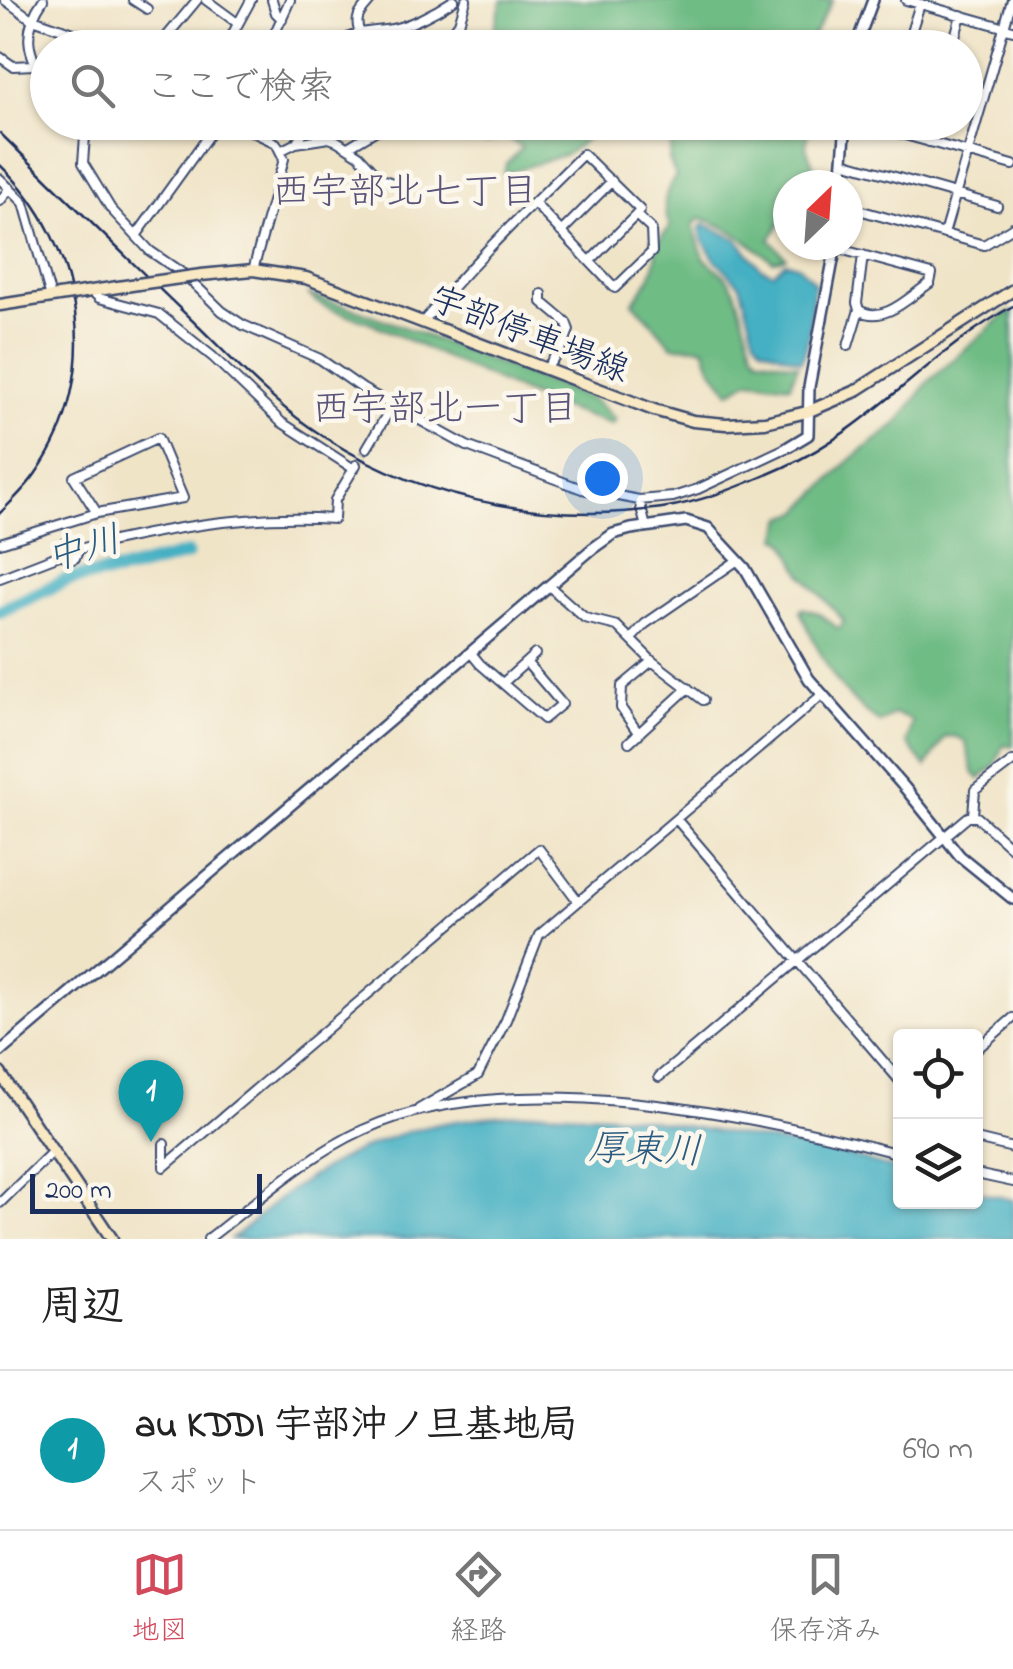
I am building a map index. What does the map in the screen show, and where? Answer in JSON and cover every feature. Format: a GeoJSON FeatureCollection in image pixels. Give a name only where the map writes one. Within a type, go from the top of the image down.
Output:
{"type":"FeatureCollection","features":[{"type":"Feature","properties":{"kind":"main road","name":"宇部停車場線"},"geometry":{"type":"LineString","coordinates":[[0,305],[253,270],[306,278],[654,410],[693,420],[744,424],[808,412],[854,392],[1013,290]]}},
{"type":"Feature","properties":{"kind":"main road"},"geometry":{"type":"LineString","coordinates":[[0,1073],[112,1239]]}},
{"type":"Feature","properties":{"kind":"street"},"geometry":{"type":"LineString","coordinates":[[5,0],[30,18],[65,30]]}},
{"type":"Feature","properties":{"kind":"street"},"geometry":{"type":"LineString","coordinates":[[30,56],[30,18],[43,0]]}},
{"type":"Feature","properties":{"kind":"street"},"geometry":{"type":"LineString","coordinates":[[133,0],[146,9]]}},
{"type":"Feature","properties":{"kind":"street"},"geometry":{"type":"LineString","coordinates":[[172,30],[198,0]]}},
{"type":"Feature","properties":{"kind":"street"},"geometry":{"type":"LineString","coordinates":[[206,0],[236,22]]}},
{"type":"Feature","properties":{"kind":"street"},"geometry":{"type":"LineString","coordinates":[[235,30],[251,0]]}},
{"type":"Feature","properties":{"kind":"street"},"geometry":{"type":"LineString","coordinates":[[272,0],[282,19]]}},
{"type":"Feature","properties":{"kind":"street"},"geometry":{"type":"LineString","coordinates":[[277,30],[290,0]]}},
{"type":"Feature","properties":{"kind":"street"},"geometry":{"type":"LineString","coordinates":[[359,30],[358,15],[371,0]]}},
{"type":"Feature","properties":{"kind":"street"},"geometry":{"type":"LineString","coordinates":[[367,30],[398,26],[454,0]]}},
{"type":"Feature","properties":{"kind":"street"},"geometry":{"type":"LineString","coordinates":[[454,30],[466,0]]}},
{"type":"Feature","properties":{"kind":"street"},"geometry":{"type":"LineString","coordinates":[[862,30],[874,0]]}},
{"type":"Feature","properties":{"kind":"street"},"geometry":{"type":"LineString","coordinates":[[906,0],[1009,28]]}},
{"type":"Feature","properties":{"kind":"street"},"geometry":{"type":"LineString","coordinates":[[983,111],[1009,28],[1012,0]]}},
{"type":"Feature","properties":{"kind":"street"},"geometry":{"type":"LineString","coordinates":[[912,30],[920,4]]}},
{"type":"Feature","properties":{"kind":"street"},"geometry":{"type":"LineString","coordinates":[[957,30],[962,15]]}},
{"type":"Feature","properties":{"kind":"street"},"geometry":{"type":"LineString","coordinates":[[0,58],[12,66],[30,64]]}},
{"type":"Feature","properties":{"kind":"street"},"geometry":{"type":"LineString","coordinates":[[85,140],[84,163],[111,209],[136,236],[234,320],[320,359],[392,406],[466,446],[598,494],[639,500],[688,493],[808,435],[812,370],[833,260]]}},
{"type":"Feature","properties":{"kind":"street"},"geometry":{"type":"LineString","coordinates":[[136,236],[205,140]]}},
{"type":"Feature","properties":{"kind":"street"},"geometry":{"type":"LineString","coordinates":[[253,270],[284,165],[282,150],[269,140]]}},
{"type":"Feature","properties":{"kind":"street"},"geometry":{"type":"LineString","coordinates":[[282,150],[316,140]]}},
{"type":"Feature","properties":{"kind":"street"},"geometry":{"type":"LineString","coordinates":[[333,140],[348,148],[382,179],[407,188]]}},
{"type":"Feature","properties":{"kind":"street"},"geometry":{"type":"LineString","coordinates":[[348,148],[361,140]]}},
{"type":"Feature","properties":{"kind":"street"},"geometry":{"type":"LineString","coordinates":[[842,170],[845,140]]}},
{"type":"Feature","properties":{"kind":"street"},"geometry":{"type":"LineString","coordinates":[[924,140],[1013,163]]}},
{"type":"Feature","properties":{"kind":"street"},"geometry":{"type":"LineString","coordinates":[[944,234],[974,140]]}},
{"type":"Feature","properties":{"kind":"street"},"geometry":{"type":"LineString","coordinates":[[423,322],[449,290],[583,154],[640,210],[590,262]]}},
{"type":"Feature","properties":{"kind":"street"},"geometry":{"type":"LineString","coordinates":[[843,162],[997,206]]}},
{"type":"Feature","properties":{"kind":"street"},"geometry":{"type":"LineString","coordinates":[[0,179],[26,210],[51,297]]}},
{"type":"Feature","properties":{"kind":"street"},"geometry":{"type":"LineString","coordinates":[[561,232],[612,182]]}},
{"type":"Feature","properties":{"kind":"street"},"geometry":{"type":"LineString","coordinates":[[0,201],[10,188]]}},
{"type":"Feature","properties":{"kind":"street"},"geometry":{"type":"LineString","coordinates":[[534,204],[615,288],[652,252],[651,229],[636,215]]}},
{"type":"Feature","properties":{"kind":"street"},"geometry":{"type":"LineString","coordinates":[[863,211],[984,246],[1013,226]]}},
{"type":"Feature","properties":{"kind":"street"},"geometry":{"type":"LineString","coordinates":[[848,346],[859,310],[864,255],[932,274],[930,283],[882,315],[869,316],[859,310]]}},
{"type":"Feature","properties":{"kind":"street"},"geometry":{"type":"LineString","coordinates":[[0,578],[62,554],[75,558],[79,549],[162,530],[242,519],[334,519],[334,500],[355,468],[281,422],[213,357],[159,314],[88,292]]}},
{"type":"Feature","properties":{"kind":"street"},"geometry":{"type":"LineString","coordinates":[[542,294],[542,302],[566,322],[569,330],[546,369]]}},
{"type":"Feature","properties":{"kind":"street"},"geometry":{"type":"LineString","coordinates":[[366,448],[392,406]]}},
{"type":"Feature","properties":{"kind":"street"},"geometry":{"type":"LineString","coordinates":[[0,543],[97,512],[183,498],[158,438],[74,478],[97,512]]}},
{"type":"Feature","properties":{"kind":"street"},"geometry":{"type":"LineString","coordinates":[[639,500],[646,526]]}},
{"type":"Feature","properties":{"kind":"street"},"geometry":{"type":"LineString","coordinates":[[0,1052],[549,586],[613,534],[646,526],[700,524],[738,560],[810,679],[906,788],[942,837],[1013,899]]}},
{"type":"Feature","properties":{"kind":"street"},"geometry":{"type":"LineString","coordinates":[[631,639],[645,624],[738,560]]}},
{"type":"Feature","properties":{"kind":"street"},"geometry":{"type":"LineString","coordinates":[[549,586],[585,618],[608,622],[631,639],[652,661],[703,700]]}},
{"type":"Feature","properties":{"kind":"street"},"geometry":{"type":"LineString","coordinates":[[471,652],[544,720],[562,704],[526,662]]}},
{"type":"Feature","properties":{"kind":"street"},"geometry":{"type":"LineString","coordinates":[[504,682],[535,654]]}},
{"type":"Feature","properties":{"kind":"street"},"geometry":{"type":"LineString","coordinates":[[638,734],[623,715],[622,686],[652,661]]}},
{"type":"Feature","properties":{"kind":"street"},"geometry":{"type":"LineString","coordinates":[[629,742],[688,688]]}},
{"type":"Feature","properties":{"kind":"street"},"geometry":{"type":"LineString","coordinates":[[412,1114],[478,1075],[506,1020],[539,935],[824,694]]}},
{"type":"Feature","properties":{"kind":"street"},"geometry":{"type":"LineString","coordinates":[[658,1077],[942,837],[972,816],[975,790],[1013,761]]}},
{"type":"Feature","properties":{"kind":"street"},"geometry":{"type":"LineString","coordinates":[[972,816],[1013,849]]}},
{"type":"Feature","properties":{"kind":"street"},"geometry":{"type":"LineString","coordinates":[[677,820],[893,1072]]}},
{"type":"Feature","properties":{"kind":"street"},"geometry":{"type":"LineString","coordinates":[[164,1144],[164,1167],[539,850],[578,901]]}},
{"type":"Feature","properties":{"kind":"street"},"geometry":{"type":"LineString","coordinates":[[983,1044],[1013,1018]]}},
{"type":"Feature","properties":{"kind":"street"},"geometry":{"type":"LineString","coordinates":[[208,1239],[326,1150],[365,1130],[412,1114],[479,1101],[608,1100],[691,1110],[893,1153]]}},
{"type":"Feature","properties":{"kind":"street"},"geometry":{"type":"LineString","coordinates":[[983,1141],[1013,1148]]}},
{"type":"Feature","properties":{"kind":"street"},"geometry":{"type":"LineString","coordinates":[[0,1203],[53,1151]]}},
{"type":"Feature","properties":{"kind":"street"},"geometry":{"type":"LineString","coordinates":[[983,1176],[1013,1182]]}},
{"type":"Feature","properties":{"kind":"green space"},"geometry":{"type":"Polygon","coordinates":[[[502,0],[833,0],[816,30],[494,30],[502,0]]]}},
{"type":"Feature","properties":{"kind":"green space"},"geometry":{"type":"Polygon","coordinates":[[[511,140],[585,140],[567,154],[504,174],[506,164],[522,148],[511,140]]]}},
{"type":"Feature","properties":{"kind":"green space"},"geometry":{"type":"Polygon","coordinates":[[[672,140],[807,140],[812,170],[773,170],[770,240],[773,260],[776,260],[773,261],[722,226],[700,218],[693,225],[703,257],[735,290],[754,352],[759,357],[798,365],[790,385],[750,380],[730,392],[711,367],[704,347],[673,346],[633,302],[651,275],[657,243],[670,227],[665,200],[676,176],[669,160],[672,140]]]}},
{"type":"Feature","properties":{"kind":"green space"},"geometry":{"type":"Polygon","coordinates":[[[309,295],[592,399],[615,419],[612,424],[520,391],[371,323],[329,309],[309,295]]]}},
{"type":"Feature","properties":{"kind":"green space"},"geometry":{"type":"Polygon","coordinates":[[[1013,312],[1013,747],[1004,745],[995,766],[980,779],[974,774],[965,741],[945,737],[926,767],[907,743],[912,720],[894,714],[880,723],[841,687],[800,611],[802,608],[818,613],[839,629],[844,621],[802,574],[785,541],[778,538],[784,517],[799,512],[849,461],[898,423],[928,382],[1004,315],[1013,312]]]}},
{"type":"Feature","properties":{"kind":"water"},"geometry":{"type":"Polygon","coordinates":[[[704,224],[737,239],[761,268],[773,273],[785,262],[798,265],[815,283],[801,361],[762,347],[755,338],[740,285],[703,241],[700,228],[704,224]]]}},
{"type":"Feature","properties":{"kind":"water","name":"厚東川"},"geometry":{"type":"Polygon","coordinates":[[[544,1112],[629,1116],[838,1153],[893,1168],[893,1209],[983,1209],[983,1193],[1013,1200],[1013,1239],[231,1239],[291,1190],[353,1153],[411,1131],[473,1119],[544,1112]]]}},
{"type":"Feature","properties":{"kind":"waterway","name":"中川"},"geometry":{"type":"LineString","coordinates":[[0,611],[69,579],[127,570],[187,554]]}},
{"type":"Feature","properties":{"kind":"tunnel"},"geometry":{"type":"LineString","coordinates":[[356,465],[367,448]]}},
{"type":"Feature","properties":{"kind":"railway"},"geometry":{"type":"LineString","coordinates":[[0,133],[250,377],[308,426],[389,472],[432,488],[523,509],[616,512],[662,508],[709,497],[755,480],[845,432],[955,345],[1013,306]]}},
{"type":"Feature","properties":{"kind":"railway"},"geometry":{"type":"LineString","coordinates":[[0,165],[28,197],[51,233],[66,272],[75,313],[77,354],[71,395],[57,435],[32,479],[0,513]]}},
{"type":"Feature","properties":{"kind":"place","name":"au KDDI 宇部沖ノ旦基地局"},"geometry":{"type":"Point","coordinates":[151,1142]}},
{"type":"Feature","properties":{"kind":"district","name":"西宇部北七丁目"},"geometry":{"type":"Point","coordinates":[405,190]}},
{"type":"Feature","properties":{"kind":"district","name":"西宇部北一丁目"},"geometry":{"type":"Point","coordinates":[445,407]}}]}
